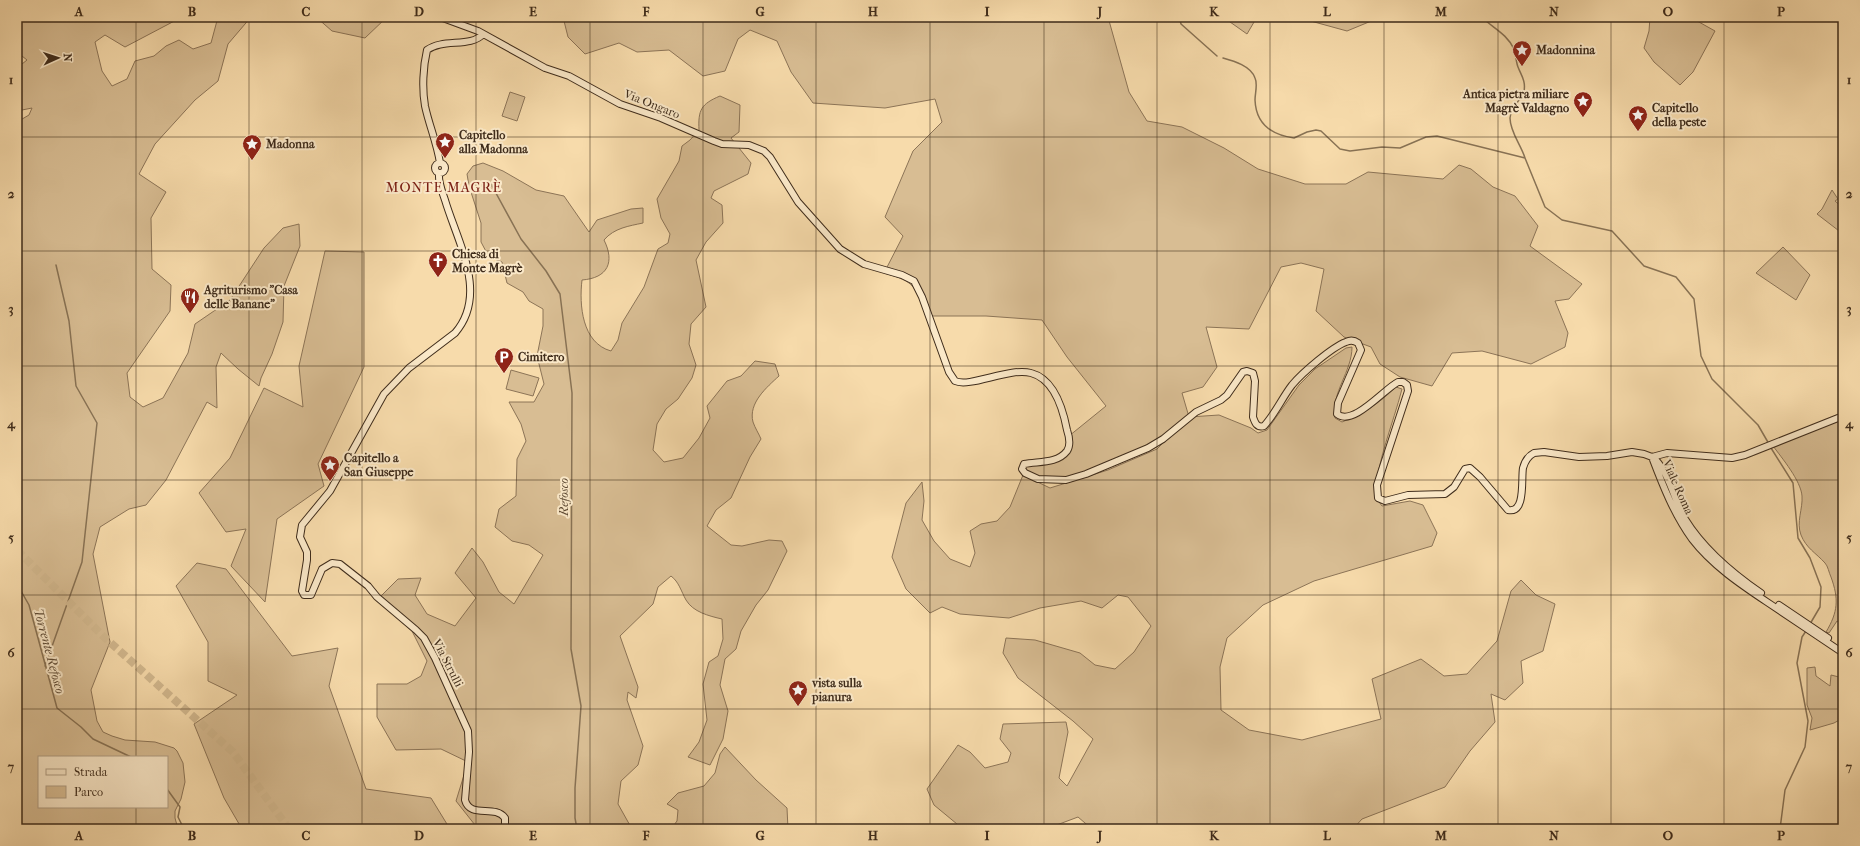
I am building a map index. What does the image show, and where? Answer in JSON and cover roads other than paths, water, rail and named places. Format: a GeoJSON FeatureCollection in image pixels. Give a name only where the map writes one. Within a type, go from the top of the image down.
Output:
{"type":"FeatureCollection","features":[{"type":"Feature","properties":{"kind":"main road","name":"Via Ongaro"},"geometry":{"type":"LineString","coordinates":[[440,17],[483,34],[545,68],[569,76],[627,107],[661,118],[722,144],[749,145],[764,151],[770,157],[798,202],[840,249],[855,260],[871,267],[902,275],[914,282],[922,297],[949,372],[955,381],[962,382],[990,376],[1028,372],[1036,375],[1057,396],[1065,417],[1069,436],[1068,447],[1062,455],[1051,460],[1024,464],[1022,469],[1025,473],[1038,479],[1066,480],[1086,474],[1148,448],[1163,439],[1196,412],[1221,400],[1229,392],[1243,372],[1248,371],[1253,373],[1255,381],[1253,417],[1258,426],[1264,426],[1285,394],[1299,378],[1341,344],[1354,341],[1361,346],[1361,350],[1338,403],[1337,414],[1344,417],[1352,415],[1371,404],[1398,382],[1402,382],[1408,387],[1386,462],[1377,486],[1378,498],[1381,500],[1385,501],[1408,495],[1445,494],[1454,487],[1465,468],[1470,468],[1480,477],[1502,504],[1511,511],[1518,508],[1521,502],[1524,467],[1526,460],[1534,452],[1579,457],[1632,452],[1652,457]]}},
{"type":"Feature","properties":{"kind":"main road","name":"Via Strulli"},"geometry":{"type":"LineString","coordinates":[[483,34],[477,40],[442,43],[427,50],[424,86],[425,105],[435,138],[440,163],[443,164],[445,168],[444,171],[439,173],[439,180],[449,215],[466,258],[470,304],[465,319],[456,333],[397,379],[384,394],[330,491],[307,517],[300,529],[300,537],[307,555],[302,591],[303,594],[307,596],[312,594],[322,569],[332,563],[340,564],[368,586],[377,597],[424,638],[435,658],[468,731],[469,752],[465,800],[466,804],[474,810],[500,813],[505,818],[504,829]]}},
{"type":"Feature","properties":{"kind":"main road"},"geometry":{"type":"LineString","coordinates":[[1652,457],[1667,453],[1732,458],[1745,455],[1843,416]]}},
{"type":"Feature","properties":{"kind":"main road","name":"Viale Roma"},"geometry":{"type":"LineString","coordinates":[[1652,457],[1662,467],[1674,498],[1685,519],[1702,542],[1720,561],[1780,609],[1842,650]]}},
{"type":"Feature","properties":{"kind":"waterway"},"geometry":{"type":"LineString","coordinates":[[1179,17],[1181,24],[1217,56]]}},
{"type":"Feature","properties":{"kind":"waterway"},"geometry":{"type":"LineString","coordinates":[[1485,17],[1486,21],[1512,44],[1515,51],[1517,65],[1524,81],[1524,91],[1512,110],[1510,123],[1525,158]]}},
{"type":"Feature","properties":{"kind":"waterway"},"geometry":{"type":"LineString","coordinates":[[1223,58],[1242,65],[1250,70],[1256,83],[1255,100],[1258,116],[1272,131],[1286,137],[1294,138],[1307,132],[1316,130],[1321,131],[1340,149],[1350,151],[1382,147],[1400,148],[1426,137],[1437,136],[1525,158],[1545,207],[1562,220],[1612,231],[1644,266],[1676,277],[1694,299],[1701,356],[1712,379],[1758,425],[1769,444]]}},
{"type":"Feature","properties":{"kind":"waterway","name":"Refosco"},"geometry":{"type":"LineString","coordinates":[[491,184],[521,239],[546,271],[560,294],[572,393],[571,649],[581,706],[575,788],[575,818],[577,829]]}},
{"type":"Feature","properties":{"kind":"waterway"},"geometry":{"type":"LineString","coordinates":[[45,666],[82,562],[97,423],[76,386],[69,321],[56,265]]}},
{"type":"Feature","properties":{"kind":"waterway"},"geometry":{"type":"LineString","coordinates":[[1771,448],[1793,483],[1798,538],[1810,558],[1821,587],[1820,607],[1810,624]]}},
{"type":"Feature","properties":{"kind":"waterway","name":"Torrente Refosco"},"geometry":{"type":"LineString","coordinates":[[17,584],[29,605],[57,708],[81,727],[93,739],[129,756]]}},
{"type":"Feature","properties":{"kind":"waterway"},"geometry":{"type":"LineString","coordinates":[[1780,829],[1785,790],[1805,747],[1808,721],[1797,663],[1802,637],[1806,631]]}},
{"type":"Feature","properties":{"kind":"waterway","name":"Torrente Refosco"},"geometry":{"type":"LineString","coordinates":[[168,790],[180,807],[178,817],[184,829]]}},
{"type":"Feature","properties":{"kind":"tunnel"},"geometry":{"type":"LineString","coordinates":[[17,550],[103,636],[233,752],[289,829]]}},
{"type":"Feature","properties":{"kind":"place","name":"Madonnina"},"geometry":{"type":"Point","coordinates":[1522,67]}},
{"type":"Feature","properties":{"kind":"place","name":"Antica pietra miliare Magrè Valdagno"},"geometry":{"type":"Point","coordinates":[1583,118]}},
{"type":"Feature","properties":{"kind":"place","name":"Capitello della peste"},"geometry":{"type":"Point","coordinates":[1638,132]}},
{"type":"Feature","properties":{"kind":"place","name":"Capitello alla Madonna"},"geometry":{"type":"Point","coordinates":[445,159]}},
{"type":"Feature","properties":{"kind":"place","name":"Madonna"},"geometry":{"type":"Point","coordinates":[252,161]}},
{"type":"Feature","properties":{"kind":"place","name":"Chiesa di Monte Magrè"},"geometry":{"type":"Point","coordinates":[438,278]}},
{"type":"Feature","properties":{"kind":"place","name":"Agriturismo \"Casa delle Banane\""},"geometry":{"type":"Point","coordinates":[190,314]}},
{"type":"Feature","properties":{"kind":"place","name":"Cimitero"},"geometry":{"type":"Point","coordinates":[504,374]}},
{"type":"Feature","properties":{"kind":"place","name":"Capitello a San Giuseppe"},"geometry":{"type":"Point","coordinates":[330,482]}},
{"type":"Feature","properties":{"kind":"place","name":"vista sulla pianura"},"geometry":{"type":"Point","coordinates":[798,707]}},
{"type":"Feature","properties":{"kind":"district","name":"MONTE MAGRÈ"},"geometry":{"type":"Point","coordinates":[444,187]}}]}
